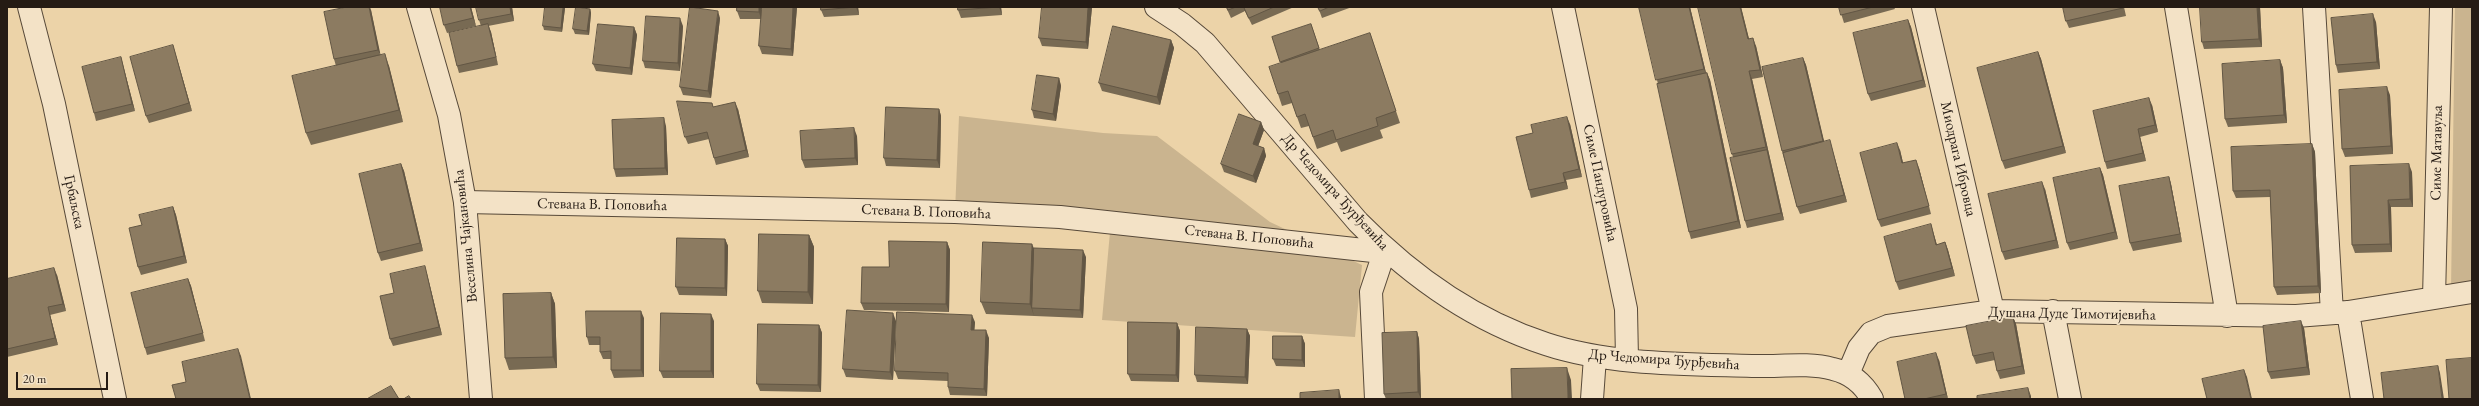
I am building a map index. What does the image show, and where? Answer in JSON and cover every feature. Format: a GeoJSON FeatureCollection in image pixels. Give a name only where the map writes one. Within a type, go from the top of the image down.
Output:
{"type":"FeatureCollection","features":[{"type":"Feature","properties":{"kind":"street","name":"Грбаљска"},"geometry":{"type":"LineString","coordinates":[[29,7],[55,112],[115,399]]}},
{"type":"Feature","properties":{"kind":"street","name":"Веселина Чајкановића"},"geometry":{"type":"LineString","coordinates":[[418,7],[449,115],[466,202],[481,399]]}},
{"type":"Feature","properties":{"kind":"street","name":"Др Чедомира Ђурђевића"},"geometry":{"type":"LineString","coordinates":[[1156,7],[1182,24],[1205,43],[1358,222],[1385,250],[1434,289],[1464,308],[1545,344],[1595,357],[1753,366],[1810,365],[1848,374]]}},
{"type":"Feature","properties":{"kind":"street","name":"Симе Пандуровића"},"geometry":{"type":"LineString","coordinates":[[1563,7],[1626,309],[1627,359]]}},
{"type":"Feature","properties":{"kind":"street","name":"Миодрага Ибровца"},"geometry":{"type":"LineString","coordinates":[[1923,7],[1993,311]]}},
{"type":"Feature","properties":{"kind":"street"},"geometry":{"type":"LineString","coordinates":[[2176,7],[2227,316]]}},
{"type":"Feature","properties":{"kind":"street"},"geometry":{"type":"LineString","coordinates":[[2314,7],[2340,313],[2362,399]]}},
{"type":"Feature","properties":{"kind":"street","name":"Симе Матавуља"},"geometry":{"type":"LineString","coordinates":[[2434,298],[2441,7]]}},
{"type":"Feature","properties":{"kind":"street","name":"Стевана В. Поповића"},"geometry":{"type":"LineString","coordinates":[[466,202],[955,212],[1060,217],[1373,251],[1385,250]]}},
{"type":"Feature","properties":{"kind":"street"},"geometry":{"type":"LineString","coordinates":[[1376,399],[1371,292],[1385,250]]}},
{"type":"Feature","properties":{"kind":"street","name":"Душана Дуде Тимотијевића"},"geometry":{"type":"LineString","coordinates":[[1848,374],[1859,348],[1871,333],[1888,326],[1993,311],[2053,310],[2227,316],[2296,316],[2340,313],[2472,292]]}},
{"type":"Feature","properties":{"kind":"street"},"geometry":{"type":"LineString","coordinates":[[2053,310],[2070,399]]}},
{"type":"Feature","properties":{"kind":"street"},"geometry":{"type":"LineString","coordinates":[[1592,399],[1595,357]]}},
{"type":"Feature","properties":{"kind":"street"},"geometry":{"type":"LineString","coordinates":[[1848,374],[1867,389],[1872,399]]}},
{"type":"Feature","properties":{"kind":"shaded area"},"geometry":{"type":"Polygon","coordinates":[[[2455,7],[2472,7],[2472,285],[2451,290],[2455,7]]]}},
{"type":"Feature","properties":{"kind":"shaded area"},"geometry":{"type":"Polygon","coordinates":[[[959,116],[1103,133],[1157,136],[1270,222],[1362,265],[1355,337],[1102,320],[1111,221],[955,212],[959,116]]]}},
{"type":"Feature","properties":{"kind":"building"},"geometry":{"type":"Polygon","coordinates":[[[347,7],[369,7],[378,50],[334,59],[324,12],[347,7]]]}},
{"type":"Feature","properties":{"kind":"building"},"geometry":{"type":"Polygon","coordinates":[[[440,7],[470,7],[473,18],[444,25],[440,7]]]}},
{"type":"Feature","properties":{"kind":"building"},"geometry":{"type":"Polygon","coordinates":[[[476,7],[510,7],[511,14],[479,20],[476,7]]]}},
{"type":"Feature","properties":{"kind":"building"},"geometry":{"type":"Polygon","coordinates":[[[545,7],[563,7],[561,28],[543,26],[545,7]]]}},
{"type":"Feature","properties":{"kind":"building"},"geometry":{"type":"Polygon","coordinates":[[[576,7],[590,9],[587,31],[573,29],[576,7]]]}},
{"type":"Feature","properties":{"kind":"building"},"geometry":{"type":"Polygon","coordinates":[[[690,7],[718,11],[708,91],[680,87],[690,7]]]}},
{"type":"Feature","properties":{"kind":"building"},"geometry":{"type":"Polygon","coordinates":[[[737,7],[759,7],[759,12],[737,11],[737,7]]]}},
{"type":"Feature","properties":{"kind":"building"},"geometry":{"type":"Polygon","coordinates":[[[762,7],[793,7],[791,49],[759,46],[762,7]]]}},
{"type":"Feature","properties":{"kind":"building"},"geometry":{"type":"Polygon","coordinates":[[[821,7],[856,7],[821,10],[821,7]]]}},
{"type":"Feature","properties":{"kind":"building"},"geometry":{"type":"Polygon","coordinates":[[[958,7],[999,7],[958,10],[958,7]]]}},
{"type":"Feature","properties":{"kind":"building"},"geometry":{"type":"Polygon","coordinates":[[[1042,7],[1088,7],[1086,42],[1039,38],[1042,7]]]}},
{"type":"Feature","properties":{"kind":"building"},"geometry":{"type":"Polygon","coordinates":[[[1227,7],[1236,7],[1228,10],[1227,7]]]}},
{"type":"Feature","properties":{"kind":"building"},"geometry":{"type":"Polygon","coordinates":[[[1244,7],[1274,7],[1249,18],[1244,7]]]}},
{"type":"Feature","properties":{"kind":"building"},"geometry":{"type":"Polygon","coordinates":[[[1318,7],[1329,7],[1320,11],[1318,7]]]}},
{"type":"Feature","properties":{"kind":"building"},"geometry":{"type":"Polygon","coordinates":[[[1639,7],[1689,7],[1704,69],[1656,80],[1639,7]]]}},
{"type":"Feature","properties":{"kind":"building"},"geometry":{"type":"Polygon","coordinates":[[[1698,7],[1740,7],[1748,39],[1753,38],[1760,70],[1749,71],[1766,147],[1732,154],[1698,7]]]}},
{"type":"Feature","properties":{"kind":"building"},"geometry":{"type":"Polygon","coordinates":[[[1839,7],[1873,7],[1841,15],[1839,7]]]}},
{"type":"Feature","properties":{"kind":"building"},"geometry":{"type":"Polygon","coordinates":[[[2063,7],[2123,7],[2123,8],[2066,21],[2063,7]]]}},
{"type":"Feature","properties":{"kind":"building"},"geometry":{"type":"Polygon","coordinates":[[[2200,7],[2257,7],[2259,39],[2202,42],[2200,7]]]}},
{"type":"Feature","properties":{"kind":"building"},"geometry":{"type":"Polygon","coordinates":[[[2373,14],[2377,62],[2336,65],[2331,18],[2373,14]]]}},
{"type":"Feature","properties":{"kind":"building"},"geometry":{"type":"Polygon","coordinates":[[[646,16],[680,18],[678,63],[643,61],[646,16]]]}},
{"type":"Feature","properties":{"kind":"building"},"geometry":{"type":"Polygon","coordinates":[[[1908,20],[1923,80],[1868,94],[1853,33],[1908,20]]]}},
{"type":"Feature","properties":{"kind":"building"},"geometry":{"type":"Polygon","coordinates":[[[488,24],[496,57],[457,66],[449,33],[488,24]]]}},
{"type":"Feature","properties":{"kind":"building"},"geometry":{"type":"Polygon","coordinates":[[[598,24],[634,27],[630,68],[593,64],[598,24]]]}},
{"type":"Feature","properties":{"kind":"building"},"geometry":{"type":"Polygon","coordinates":[[[1311,24],[1319,48],[1280,62],[1272,37],[1311,24]]]}},
{"type":"Feature","properties":{"kind":"building"},"geometry":{"type":"Polygon","coordinates":[[[1113,26],[1171,40],[1157,97],[1099,83],[1113,26]]]}},
{"type":"Feature","properties":{"kind":"building"},"geometry":{"type":"Polygon","coordinates":[[[1370,33],[1396,111],[1376,118],[1378,126],[1336,140],[1333,130],[1313,137],[1305,114],[1297,117],[1288,91],[1278,94],[1269,67],[1370,33]]]}},
{"type":"Feature","properties":{"kind":"building"},"geometry":{"type":"Polygon","coordinates":[[[173,45],[189,103],[146,116],[130,57],[173,45]]]}},
{"type":"Feature","properties":{"kind":"building"},"geometry":{"type":"Polygon","coordinates":[[[2038,52],[2063,146],[2002,161],[1977,68],[2038,52]]]}},
{"type":"Feature","properties":{"kind":"building"},"geometry":{"type":"Polygon","coordinates":[[[385,54],[399,110],[306,133],[292,76],[385,54]]]}},
{"type":"Feature","properties":{"kind":"building"},"geometry":{"type":"Polygon","coordinates":[[[121,57],[132,104],[94,113],[82,67],[121,57]]]}},
{"type":"Feature","properties":{"kind":"building"},"geometry":{"type":"Polygon","coordinates":[[[1803,58],[1823,141],[1782,151],[1762,67],[1803,58]]]}},
{"type":"Feature","properties":{"kind":"building"},"geometry":{"type":"Polygon","coordinates":[[[2280,60],[2284,115],[2225,119],[2222,64],[2280,60]]]}},
{"type":"Feature","properties":{"kind":"building"},"geometry":{"type":"Polygon","coordinates":[[[1707,73],[1738,221],[1689,232],[1657,84],[1707,73]]]}},
{"type":"Feature","properties":{"kind":"building"},"geometry":{"type":"Polygon","coordinates":[[[1037,75],[1059,78],[1053,114],[1032,110],[1037,75]]]}},
{"type":"Feature","properties":{"kind":"building"},"geometry":{"type":"Polygon","coordinates":[[[2387,87],[2391,146],[2342,149],[2339,90],[2387,87]]]}},
{"type":"Feature","properties":{"kind":"building"},"geometry":{"type":"Polygon","coordinates":[[[2149,98],[2155,125],[2138,129],[2143,153],[2105,162],[2093,111],[2149,98]]]}},
{"type":"Feature","properties":{"kind":"building"},"geometry":{"type":"Polygon","coordinates":[[[677,101],[712,103],[713,107],[735,102],[746,150],[714,158],[707,132],[685,137],[677,101]]]}},
{"type":"Feature","properties":{"kind":"building"},"geometry":{"type":"Polygon","coordinates":[[[886,107],[939,109],[937,160],[884,158],[886,107]]]}},
{"type":"Feature","properties":{"kind":"building"},"geometry":{"type":"Polygon","coordinates":[[[1239,114],[1261,122],[1253,144],[1264,148],[1253,176],[1221,164],[1239,114]]]}},
{"type":"Feature","properties":{"kind":"building"},"geometry":{"type":"Polygon","coordinates":[[[1567,117],[1579,169],[1563,173],[1565,182],[1529,190],[1516,137],[1533,133],[1531,125],[1567,117]]]}},
{"type":"Feature","properties":{"kind":"building"},"geometry":{"type":"Polygon","coordinates":[[[664,118],[665,168],[614,169],[612,120],[664,118]]]}},
{"type":"Feature","properties":{"kind":"building"},"geometry":{"type":"Polygon","coordinates":[[[854,128],[855,158],[802,160],[800,131],[854,128]]]}},
{"type":"Feature","properties":{"kind":"building"},"geometry":{"type":"Polygon","coordinates":[[[1830,140],[1844,195],[1797,207],[1783,153],[1830,140]]]}},
{"type":"Feature","properties":{"kind":"building"},"geometry":{"type":"Polygon","coordinates":[[[1897,143],[1902,163],[1916,160],[1929,206],[1878,220],[1860,153],[1897,143]]]}},
{"type":"Feature","properties":{"kind":"building"},"geometry":{"type":"Polygon","coordinates":[[[2312,144],[2318,286],[2274,287],[2270,190],[2233,191],[2231,147],[2312,144]]]}},
{"type":"Feature","properties":{"kind":"building"},"geometry":{"type":"Polygon","coordinates":[[[1767,150],[1781,213],[1745,221],[1730,158],[1767,150]]]}},
{"type":"Feature","properties":{"kind":"building"},"geometry":{"type":"Polygon","coordinates":[[[401,164],[420,243],[378,253],[359,174],[401,164]]]}},
{"type":"Feature","properties":{"kind":"building"},"geometry":{"type":"Polygon","coordinates":[[[2409,164],[2410,199],[2388,200],[2390,244],[2352,245],[2350,166],[2409,164]]]}},
{"type":"Feature","properties":{"kind":"building"},"geometry":{"type":"Polygon","coordinates":[[[2100,168],[2115,232],[2067,243],[2053,178],[2100,168]]]}},
{"type":"Feature","properties":{"kind":"building"},"geometry":{"type":"Polygon","coordinates":[[[2169,177],[2180,234],[2130,243],[2119,186],[2169,177]]]}},
{"type":"Feature","properties":{"kind":"building"},"geometry":{"type":"Polygon","coordinates":[[[2042,182],[2056,240],[2002,252],[1988,194],[2042,182]]]}},
{"type":"Feature","properties":{"kind":"building"},"geometry":{"type":"Polygon","coordinates":[[[173,207],[184,256],[138,267],[129,228],[142,225],[139,215],[173,207]]]}},
{"type":"Feature","properties":{"kind":"building"},"geometry":{"type":"Polygon","coordinates":[[[1931,224],[1936,245],[1945,242],[1952,268],[1896,282],[1884,237],[1931,224]]]}},
{"type":"Feature","properties":{"kind":"building"},"geometry":{"type":"Polygon","coordinates":[[[759,234],[809,235],[808,292],[758,291],[759,234]]]}},
{"type":"Feature","properties":{"kind":"building"},"geometry":{"type":"Polygon","coordinates":[[[677,238],[725,239],[725,288],[676,287],[677,238]]]}},
{"type":"Feature","properties":{"kind":"building"},"geometry":{"type":"Polygon","coordinates":[[[889,241],[947,242],[946,304],[861,303],[862,267],[889,267],[889,241]]]}},
{"type":"Feature","properties":{"kind":"building"},"geometry":{"type":"Polygon","coordinates":[[[983,242],[1032,244],[1030,304],[981,302],[983,242]]]}},
{"type":"Feature","properties":{"kind":"building"},"geometry":{"type":"Polygon","coordinates":[[[1034,248],[1083,250],[1080,310],[1032,308],[1034,248]]]}},
{"type":"Feature","properties":{"kind":"building"},"geometry":{"type":"Polygon","coordinates":[[[425,266],[439,327],[390,339],[380,296],[394,293],[390,274],[425,266]]]}},
{"type":"Feature","properties":{"kind":"building"},"geometry":{"type":"Polygon","coordinates":[[[54,268],[63,304],[48,307],[55,338],[7,349],[7,279],[54,268]]]}},
{"type":"Feature","properties":{"kind":"building"},"geometry":{"type":"Polygon","coordinates":[[[188,279],[203,333],[145,348],[131,293],[188,279]]]}},
{"type":"Feature","properties":{"kind":"building"},"geometry":{"type":"Polygon","coordinates":[[[551,293],[553,357],[505,358],[503,294],[551,293]]]}},
{"type":"Feature","properties":{"kind":"building"},"geometry":{"type":"Polygon","coordinates":[[[847,310],[893,313],[890,372],[843,369],[847,310]]]}},
{"type":"Feature","properties":{"kind":"building"},"geometry":{"type":"Polygon","coordinates":[[[586,311],[641,311],[641,370],[611,370],[611,351],[600,352],[600,337],[587,337],[586,311]]]}},
{"type":"Feature","properties":{"kind":"building"},"geometry":{"type":"Polygon","coordinates":[[[897,312],[972,315],[971,330],[986,330],[984,389],[948,387],[948,373],[895,371],[897,312]]]}},
{"type":"Feature","properties":{"kind":"building"},"geometry":{"type":"Polygon","coordinates":[[[661,313],[711,314],[711,371],[660,371],[661,313]]]}},
{"type":"Feature","properties":{"kind":"building"},"geometry":{"type":"Polygon","coordinates":[[[2013,317],[2022,366],[1997,371],[1993,352],[1973,356],[1966,326],[2013,317]]]}},
{"type":"Feature","properties":{"kind":"building"},"geometry":{"type":"Polygon","coordinates":[[[2301,321],[2307,367],[2268,372],[2263,326],[2301,321]]]}},
{"type":"Feature","properties":{"kind":"building"},"geometry":{"type":"Polygon","coordinates":[[[1128,322],[1177,323],[1176,375],[1128,374],[1128,322]]]}},
{"type":"Feature","properties":{"kind":"building"},"geometry":{"type":"Polygon","coordinates":[[[758,324],[819,325],[818,385],[757,384],[758,324]]]}},
{"type":"Feature","properties":{"kind":"building"},"geometry":{"type":"Polygon","coordinates":[[[1196,327],[1247,329],[1245,377],[1195,375],[1196,327]]]}},
{"type":"Feature","properties":{"kind":"building"},"geometry":{"type":"Polygon","coordinates":[[[1417,332],[1418,392],[1384,394],[1382,333],[1417,332]]]}},
{"type":"Feature","properties":{"kind":"building"},"geometry":{"type":"Polygon","coordinates":[[[1273,336],[1302,336],[1302,360],[1273,359],[1273,336]]]}},
{"type":"Feature","properties":{"kind":"building"},"geometry":{"type":"Polygon","coordinates":[[[238,349],[250,399],[176,399],[172,385],[186,382],[182,362],[238,349]]]}},
{"type":"Feature","properties":{"kind":"building"},"geometry":{"type":"Polygon","coordinates":[[[1936,353],[1946,394],[1924,399],[1905,399],[1897,362],[1936,353]]]}},
{"type":"Feature","properties":{"kind":"building"},"geometry":{"type":"Polygon","coordinates":[[[2472,358],[2472,399],[2449,399],[2446,360],[2472,358]]]}},
{"type":"Feature","properties":{"kind":"building"},"geometry":{"type":"Polygon","coordinates":[[[2438,366],[2442,399],[2384,399],[2381,373],[2438,366]]]}},
{"type":"Feature","properties":{"kind":"building"},"geometry":{"type":"Polygon","coordinates":[[[1567,368],[1568,399],[1512,399],[1511,369],[1567,368]]]}},
{"type":"Feature","properties":{"kind":"building"},"geometry":{"type":"Polygon","coordinates":[[[2244,370],[2251,399],[2207,399],[2202,379],[2244,370]]]}},
{"type":"Feature","properties":{"kind":"building"},"geometry":{"type":"Polygon","coordinates":[[[391,386],[399,399],[367,399],[391,386]]]}},
{"type":"Feature","properties":{"kind":"building"},"geometry":{"type":"Polygon","coordinates":[[[2028,388],[2030,399],[1977,399],[1977,396],[2028,388]]]}},
{"type":"Feature","properties":{"kind":"building"},"geometry":{"type":"Polygon","coordinates":[[[1339,390],[1339,399],[1300,399],[1300,393],[1339,390]]]}},
{"type":"Feature","properties":{"kind":"building"},"geometry":{"type":"Polygon","coordinates":[[[409,396],[411,399],[404,399],[409,396]]]}}]}
